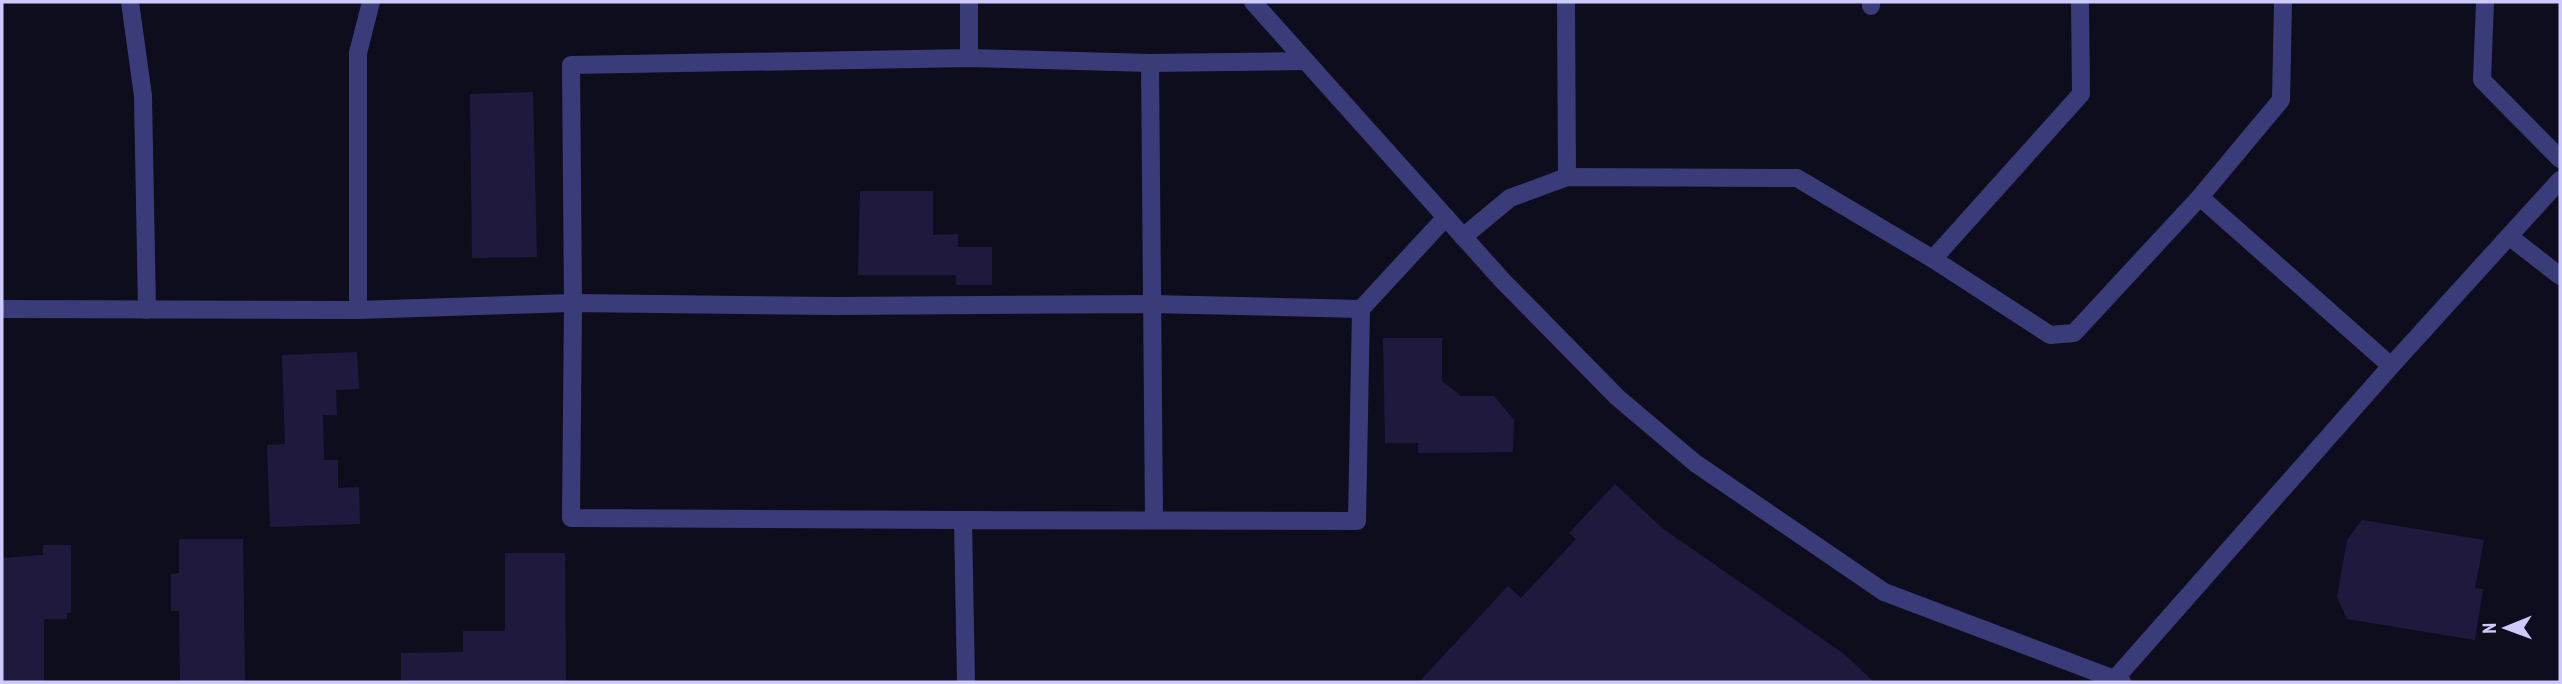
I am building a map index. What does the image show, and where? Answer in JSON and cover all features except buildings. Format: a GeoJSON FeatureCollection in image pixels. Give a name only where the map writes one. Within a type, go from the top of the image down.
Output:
{"type":"FeatureCollection","features":[{"type":"Feature","properties":{"kind":"street"},"geometry":{"type":"LineString","coordinates":[[130,2],[143,96],[147,310]]}},
{"type":"Feature","properties":{"kind":"street"},"geometry":{"type":"LineString","coordinates":[[358,310],[358,53],[371,2]]}},
{"type":"Feature","properties":{"kind":"street"},"geometry":{"type":"LineString","coordinates":[[969,2],[969,58]]}},
{"type":"Feature","properties":{"kind":"street"},"geometry":{"type":"LineString","coordinates":[[1253,2],[1502,280],[1616,397],[1695,463],[1884,592],[2081,676],[2118,681],[2390,366],[2560,180]]}},
{"type":"Feature","properties":{"kind":"street"},"geometry":{"type":"LineString","coordinates":[[1566,2],[1567,177]]}},
{"type":"Feature","properties":{"kind":"street"},"geometry":{"type":"LineString","coordinates":[[1933,259],[2081,93],[2080,2]]}},
{"type":"Feature","properties":{"kind":"street"},"geometry":{"type":"LineString","coordinates":[[1464,237],[1510,198],[1567,177],[1797,178],[1933,259],[2050,335],[2074,334],[2200,197],[2281,100],[2283,2]]}},
{"type":"Feature","properties":{"kind":"street"},"geometry":{"type":"LineString","coordinates":[[2485,2],[2482,80],[2560,159]]}},
{"type":"Feature","properties":{"kind":"street"},"geometry":{"type":"LineString","coordinates":[[1306,61],[1150,64],[969,58],[570,65],[573,303],[571,518],[1357,521],[1361,309],[1446,217]]}},
{"type":"Feature","properties":{"kind":"street"},"geometry":{"type":"LineString","coordinates":[[1150,64],[1154,520]]}},
{"type":"Feature","properties":{"kind":"street"},"geometry":{"type":"LineString","coordinates":[[2200,197],[2390,366]]}},
{"type":"Feature","properties":{"kind":"street"},"geometry":{"type":"LineString","coordinates":[[2510,237],[2560,276]]}},
{"type":"Feature","properties":{"kind":"street"},"geometry":{"type":"LineString","coordinates":[[2,309],[358,310],[573,303],[835,306],[1152,304],[1361,309]]}},
{"type":"Feature","properties":{"kind":"street"},"geometry":{"type":"LineString","coordinates":[[964,520],[966,682]]}}]}
